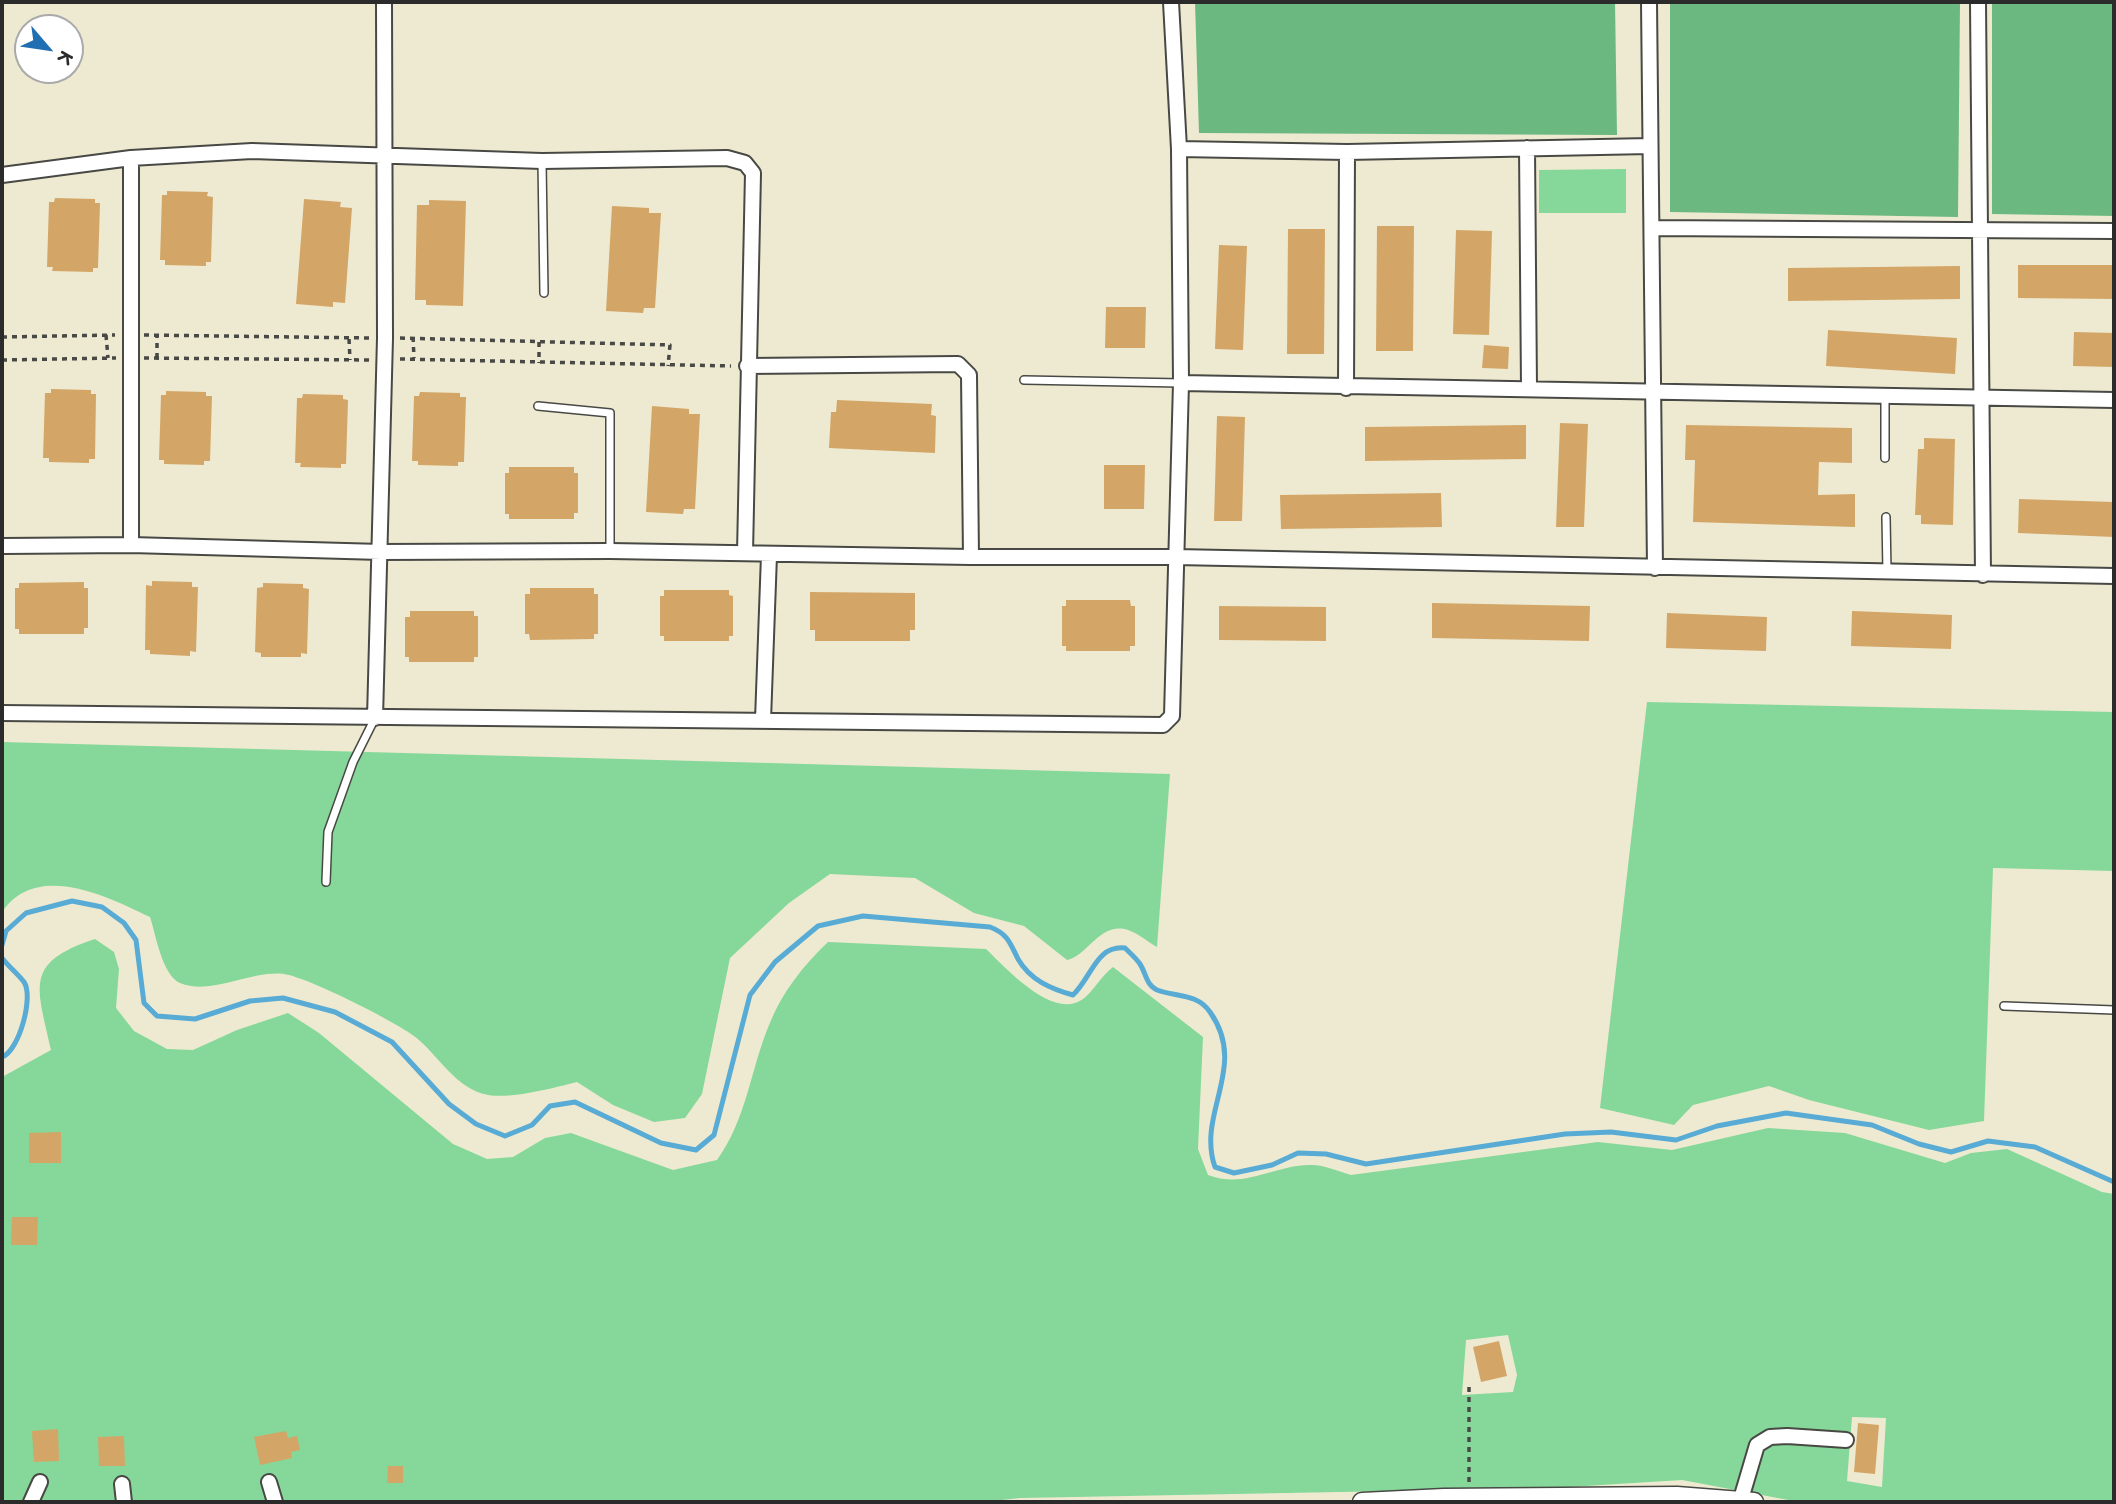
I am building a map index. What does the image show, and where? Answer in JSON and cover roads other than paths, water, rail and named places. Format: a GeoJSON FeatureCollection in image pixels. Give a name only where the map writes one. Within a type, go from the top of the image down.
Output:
{"type":"FeatureCollection","features":[{"type":"Feature","properties":{"kind":"street"},"geometry":{"type":"LineString","coordinates":[[375,718],[384,338],[384,2]]}},
{"type":"Feature","properties":{"kind":"street"},"geometry":{"type":"LineString","coordinates":[[2,713],[1163,725],[1172,716],[1181,383],[1179,149],[1171,2]]}},
{"type":"Feature","properties":{"kind":"street"},"geometry":{"type":"LineString","coordinates":[[1649,2],[1655,568]]}},
{"type":"Feature","properties":{"kind":"street"},"geometry":{"type":"LineString","coordinates":[[1978,2],[1983,575]]}},
{"type":"Feature","properties":{"kind":"street"},"geometry":{"type":"LineString","coordinates":[[1179,149],[1347,152],[1650,146]]}},
{"type":"Feature","properties":{"kind":"street"},"geometry":{"type":"LineString","coordinates":[[1527,148],[1529,388]]}},
{"type":"Feature","properties":{"kind":"street"},"geometry":{"type":"LineString","coordinates":[[2,174],[131,158],[252,151],[542,161],[727,158],[746,163],[753,173],[745,553]]}},
{"type":"Feature","properties":{"kind":"street"},"geometry":{"type":"LineString","coordinates":[[1346,388],[1347,152]]}},
{"type":"Feature","properties":{"kind":"street"},"geometry":{"type":"LineString","coordinates":[[131,158],[131,545]]}},
{"type":"Feature","properties":{"kind":"street"},"geometry":{"type":"LineString","coordinates":[[1653,228],[2114,231]]}},
{"type":"Feature","properties":{"kind":"street"},"geometry":{"type":"LineString","coordinates":[[747,366],[958,364],[969,375],[971,557]]}},
{"type":"Feature","properties":{"kind":"street"},"geometry":{"type":"LineString","coordinates":[[1181,383],[2114,400]]}},
{"type":"Feature","properties":{"kind":"street"},"geometry":{"type":"LineString","coordinates":[[2,545],[131,545],[381,552],[610,551],[971,557],[1176,556],[2114,576]]}},
{"type":"Feature","properties":{"kind":"street"},"geometry":{"type":"LineString","coordinates":[[764,720],[769,555]]}},
{"type":"Feature","properties":{"kind":"street"},"geometry":{"type":"LineString","coordinates":[[1362,1502],[1677,1496],[1747,1501],[1757,1445],[1770,1437],[1846,1440]]}},
{"type":"Feature","properties":{"kind":"street"},"geometry":{"type":"LineString","coordinates":[[31,1502],[40,1482]]}},
{"type":"Feature","properties":{"kind":"street"},"geometry":{"type":"LineString","coordinates":[[269,1482],[275,1502]]}},
{"type":"Feature","properties":{"kind":"street"},"geometry":{"type":"LineString","coordinates":[[122,1484],[124,1502]]}},
{"type":"Feature","properties":{"kind":"lane"},"geometry":{"type":"LineString","coordinates":[[542,161],[544,293]]}},
{"type":"Feature","properties":{"kind":"lane"},"geometry":{"type":"LineString","coordinates":[[1024,380],[1181,383]]}},
{"type":"Feature","properties":{"kind":"lane"},"geometry":{"type":"LineString","coordinates":[[1885,394],[1885,458]]}},
{"type":"Feature","properties":{"kind":"lane"},"geometry":{"type":"LineString","coordinates":[[538,406],[610,413],[610,551]]}},
{"type":"Feature","properties":{"kind":"lane"},"geometry":{"type":"LineString","coordinates":[[1886,517],[1887,573]]}},
{"type":"Feature","properties":{"kind":"lane"},"geometry":{"type":"LineString","coordinates":[[326,882],[328,832],[353,762],[375,718]]}},
{"type":"Feature","properties":{"kind":"lane"},"geometry":{"type":"LineString","coordinates":[[2004,1006],[2114,1010]]}},
{"type":"Feature","properties":{"kind":"waterway"},"geometry":{"type":"LineString","coordinates":[[2,945],[6,931],[26,913],[72,901],[102,907],[124,923],[136,940],[144,1003],[157,1016],[195,1019],[250,1001],[283,998],[335,1012],[392,1042],[449,1104],[476,1124],[505,1136],[532,1125],[550,1106],[575,1102],[661,1143],[696,1150],[714,1135],[750,995],[775,962],[818,926],[863,916],[990,927],[1005,936],[1018,959],[1035,978],[1049,987],[1073,995],[1101,957],[1115,948],[1125,948],[1140,964],[1153,988],[1199,1002],[1210,1012],[1221,1032],[1225,1052],[1224,1071],[1212,1128],[1211,1147],[1215,1167],[1234,1173],[1272,1165],[1298,1153],[1326,1154],[1366,1164],[1565,1134],[1611,1132],[1676,1140],[1717,1126],[1786,1113],[1872,1125],[1919,1144],[1951,1152],[1988,1141],[2035,1147],[2114,1182]]}},
{"type":"Feature","properties":{"kind":"waterway"},"geometry":{"type":"LineString","coordinates":[[2,958],[27,989],[26,1011],[19,1035],[8,1053],[2,1057]]}}]}
